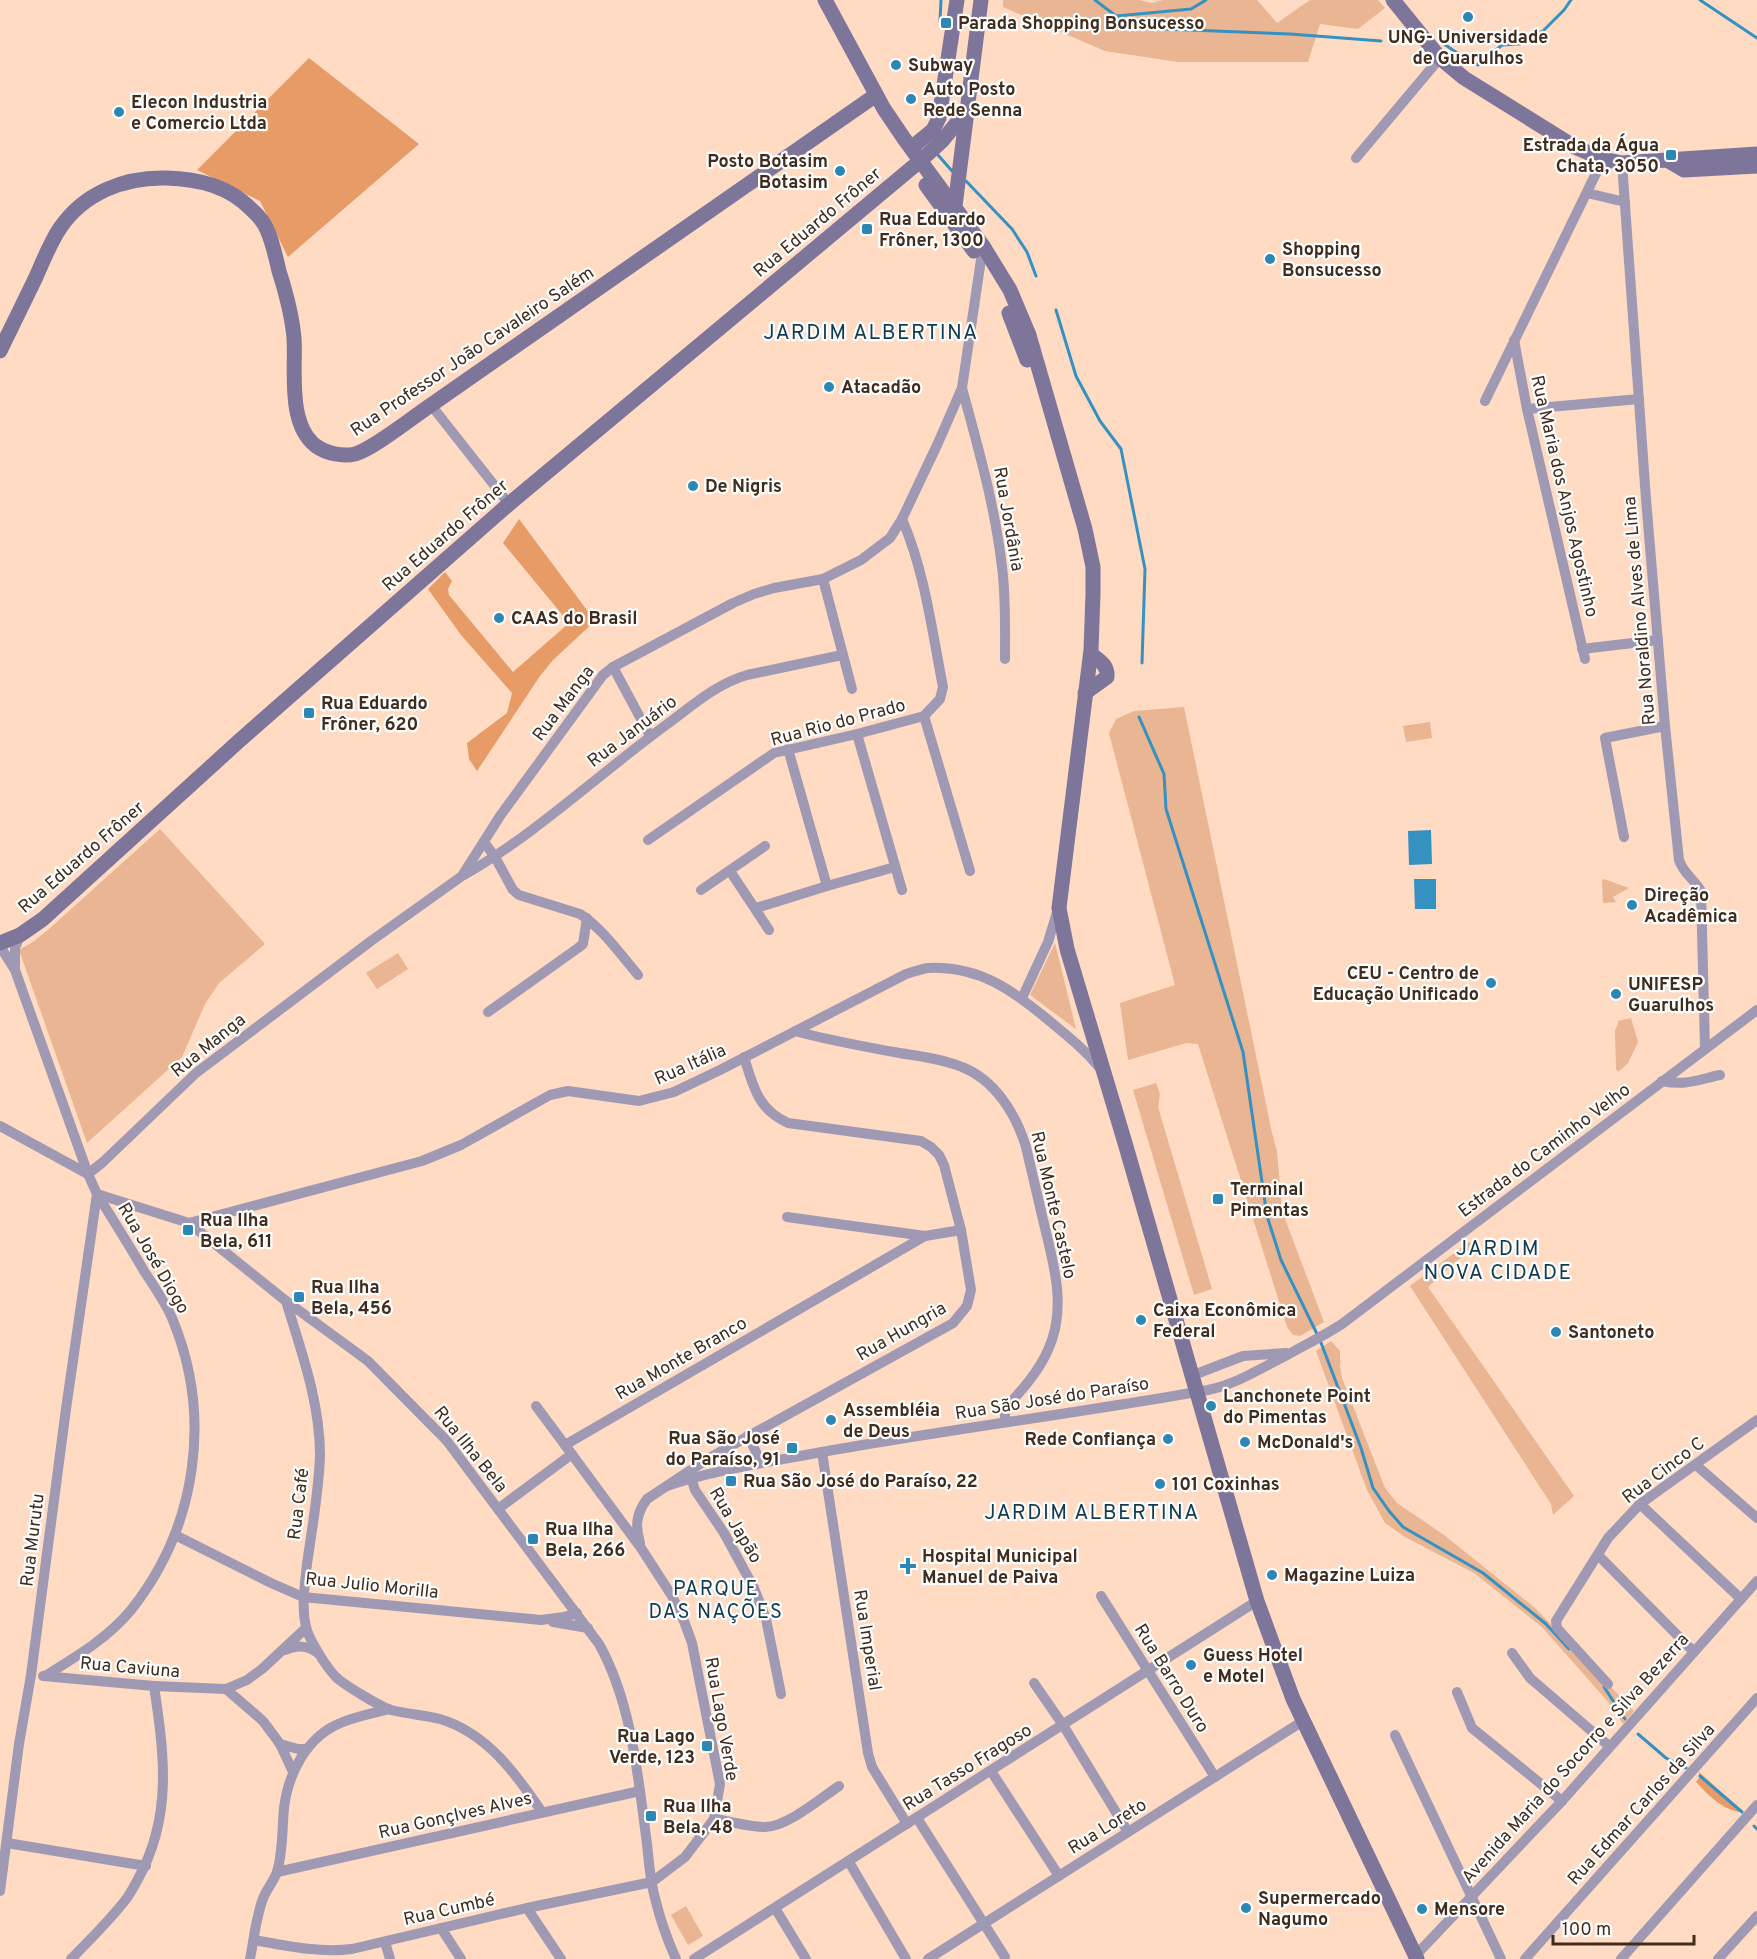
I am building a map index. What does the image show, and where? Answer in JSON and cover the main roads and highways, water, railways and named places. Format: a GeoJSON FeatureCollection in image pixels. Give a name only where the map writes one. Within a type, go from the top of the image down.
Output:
{"type":"FeatureCollection","features":[{"type":"Feature","properties":{"kind":"main road"},"geometry":{"type":"LineString","coordinates":[[815,0],[872,98],[917,164],[1010,290],[1029,335],[1085,529],[1093,567],[1091,654],[1059,908],[1066,949],[1104,1072],[1191,1376],[1213,1443],[1257,1601],[1293,1699],[1417,1957]]}},
{"type":"Feature","properties":{"kind":"main road"},"geometry":{"type":"LineString","coordinates":[[825,0],[872,98],[911,148],[917,164],[955,206],[1000,288],[1033,376],[1086,560],[1086,614],[1050,894],[1053,924],[1083,1026],[1104,1072]]}},
{"type":"Feature","properties":{"kind":"main road"},"geometry":{"type":"LineString","coordinates":[[911,148],[933,130],[939,118],[957,0]]}},
{"type":"Feature","properties":{"kind":"main road"},"geometry":{"type":"LineString","coordinates":[[955,206],[981,0]]}},
{"type":"Feature","properties":{"kind":"main road"},"geometry":{"type":"LineString","coordinates":[[1393,0],[1440,58],[1464,78],[1575,147],[1603,159],[1622,163],[1757,154]]}},
{"type":"Feature","properties":{"kind":"main road","name":"Rua Professor João Cavaleiro Salém"},"geometry":{"type":"LineString","coordinates":[[0,351],[58,230],[81,205],[91,197],[121,183],[150,177],[198,180],[230,192],[244,201],[259,216],[268,230],[290,308],[294,337],[296,405],[300,423],[305,435],[316,446],[328,453],[355,454],[431,405],[872,98]]}},
{"type":"Feature","properties":{"kind":"main road","name":"Rua Eduardo Frôner"},"geometry":{"type":"LineString","coordinates":[[0,945],[43,919],[239,741],[510,504],[917,164],[942,141],[965,113]]}},
{"type":"Feature","properties":{"kind":"main road"},"geometry":{"type":"LineString","coordinates":[[1667,160],[1684,170],[1757,166]]}},
{"type":"Feature","properties":{"kind":"water"},"geometry":{"type":"Polygon","coordinates":[[[1431,830],[1432,864],[1409,865],[1408,831],[1431,830]]]}},
{"type":"Feature","properties":{"kind":"water"},"geometry":{"type":"Polygon","coordinates":[[[1414,879],[1436,879],[1436,909],[1415,909],[1414,879]]]}},
{"type":"Feature","properties":{"kind":"waterway"},"geometry":{"type":"LineString","coordinates":[[940,21],[941,0]]}},
{"type":"Feature","properties":{"kind":"waterway"},"geometry":{"type":"LineString","coordinates":[[1095,0],[1116,16],[1140,28],[1290,34],[1381,41]]}},
{"type":"Feature","properties":{"kind":"waterway"},"geometry":{"type":"LineString","coordinates":[[1117,16],[1191,9],[1206,0]]}},
{"type":"Feature","properties":{"kind":"waterway"},"geometry":{"type":"LineString","coordinates":[[1444,44],[1478,65],[1502,45],[1520,44],[1543,31],[1571,0]]}},
{"type":"Feature","properties":{"kind":"waterway"},"geometry":{"type":"LineString","coordinates":[[1700,0],[1757,38]]}},
{"type":"Feature","properties":{"kind":"waterway"},"geometry":{"type":"LineString","coordinates":[[938,155],[952,171]]}},
{"type":"Feature","properties":{"kind":"waterway"},"geometry":{"type":"LineString","coordinates":[[966,181],[1012,229],[1027,252],[1036,276]]}},
{"type":"Feature","properties":{"kind":"waterway"},"geometry":{"type":"LineString","coordinates":[[1056,310],[1076,376],[1100,421],[1121,449],[1145,569],[1142,663]]}},
{"type":"Feature","properties":{"kind":"waterway"},"geometry":{"type":"LineString","coordinates":[[1139,717],[1164,774],[1166,809],[1243,1052],[1267,1216],[1281,1260],[1317,1334]]}},
{"type":"Feature","properties":{"kind":"waterway"},"geometry":{"type":"LineString","coordinates":[[1320,1340],[1361,1448],[1373,1488],[1389,1511],[1403,1527],[1483,1573],[1546,1624],[1569,1649]]}},
{"type":"Feature","properties":{"kind":"waterway"},"geometry":{"type":"LineString","coordinates":[[1604,1687],[1625,1719]]}},
{"type":"Feature","properties":{"kind":"waterway"},"geometry":{"type":"LineString","coordinates":[[1638,1734],[1666,1758],[1686,1768]]}},
{"type":"Feature","properties":{"kind":"waterway"},"geometry":{"type":"LineString","coordinates":[[1700,1776],[1742,1812]]}},
{"type":"Feature","properties":{"kind":"waterway"},"geometry":{"type":"LineString","coordinates":[[1754,1826],[1757,1829]]}},
{"type":"Feature","properties":{"kind":"place","name":"UNG- Universidade de Guarulhos"},"geometry":{"type":"Point","coordinates":[1468,17]}},
{"type":"Feature","properties":{"kind":"place","name":"Parada Shopping Bonsucesso"},"geometry":{"type":"Point","coordinates":[946,23]}},
{"type":"Feature","properties":{"kind":"place","name":"Subway"},"geometry":{"type":"Point","coordinates":[896,65]}},
{"type":"Feature","properties":{"kind":"place","name":"Auto Posto Rede Senna"},"geometry":{"type":"Point","coordinates":[911,99]}},
{"type":"Feature","properties":{"kind":"place","name":"Elecon Industria e Comercio Ltda"},"geometry":{"type":"Point","coordinates":[119,112]}},
{"type":"Feature","properties":{"kind":"place","name":"Estrada da Água Chata, 3050"},"geometry":{"type":"Point","coordinates":[1671,155]}},
{"type":"Feature","properties":{"kind":"place","name":"Posto Botasim Botasim"},"geometry":{"type":"Point","coordinates":[840,171]}},
{"type":"Feature","properties":{"kind":"place","name":"Rua Eduardo Frôner, 1300"},"geometry":{"type":"Point","coordinates":[867,229]}},
{"type":"Feature","properties":{"kind":"place","name":"Shopping Bonsucesso"},"geometry":{"type":"Point","coordinates":[1270,259]}},
{"type":"Feature","properties":{"kind":"place","name":"Atacadão"},"geometry":{"type":"Point","coordinates":[829,387]}},
{"type":"Feature","properties":{"kind":"place","name":"De Nigris"},"geometry":{"type":"Point","coordinates":[693,486]}},
{"type":"Feature","properties":{"kind":"place","name":"CAAS do Brasil"},"geometry":{"type":"Point","coordinates":[499,618]}},
{"type":"Feature","properties":{"kind":"place","name":"Rua Eduardo Frôner, 620"},"geometry":{"type":"Point","coordinates":[309,713]}},
{"type":"Feature","properties":{"kind":"place","name":"Direção Acadêmica"},"geometry":{"type":"Point","coordinates":[1632,905]}},
{"type":"Feature","properties":{"kind":"place","name":"CEU - Centro de Educação Unificado"},"geometry":{"type":"Point","coordinates":[1491,983]}},
{"type":"Feature","properties":{"kind":"place","name":"UNIFESP Guarulhos"},"geometry":{"type":"Point","coordinates":[1616,994]}},
{"type":"Feature","properties":{"kind":"place","name":"Terminal Pimentas"},"geometry":{"type":"Point","coordinates":[1218,1199]}},
{"type":"Feature","properties":{"kind":"place","name":"Rua Ilha Bela, 611"},"geometry":{"type":"Point","coordinates":[188,1230]}},
{"type":"Feature","properties":{"kind":"place","name":"Rua Ilha Bela, 456"},"geometry":{"type":"Point","coordinates":[299,1297]}},
{"type":"Feature","properties":{"kind":"place","name":"Caixa Econômica Federal"},"geometry":{"type":"Point","coordinates":[1141,1320]}},
{"type":"Feature","properties":{"kind":"place","name":"Santoneto"},"geometry":{"type":"Point","coordinates":[1556,1332]}},
{"type":"Feature","properties":{"kind":"place","name":"Lanchonete Point do Pimentas"},"geometry":{"type":"Point","coordinates":[1211,1406]}},
{"type":"Feature","properties":{"kind":"place","name":"Assembléia de Deus"},"geometry":{"type":"Point","coordinates":[831,1420]}},
{"type":"Feature","properties":{"kind":"place","name":"Rede Confiança"},"geometry":{"type":"Point","coordinates":[1168,1439]}},
{"type":"Feature","properties":{"kind":"place","name":"McDonald's"},"geometry":{"type":"Point","coordinates":[1245,1442]}},
{"type":"Feature","properties":{"kind":"place","name":"Rua São José do Paraíso, 91"},"geometry":{"type":"Point","coordinates":[792,1448]}},
{"type":"Feature","properties":{"kind":"place","name":"Rua São José do Paraíso, 22"},"geometry":{"type":"Point","coordinates":[731,1481]}},
{"type":"Feature","properties":{"kind":"place","name":"101 Coxinhas"},"geometry":{"type":"Point","coordinates":[1160,1484]}},
{"type":"Feature","properties":{"kind":"place","name":"Rua Ilha Bela, 266"},"geometry":{"type":"Point","coordinates":[533,1539]}},
{"type":"Feature","properties":{"kind":"place","name":"Hospital Municipal Manuel de Paiva"},"geometry":{"type":"Point","coordinates":[908,1566]}},
{"type":"Feature","properties":{"kind":"place","name":"Magazine Luiza"},"geometry":{"type":"Point","coordinates":[1272,1575]}},
{"type":"Feature","properties":{"kind":"place","name":"Guess Hotel e Motel"},"geometry":{"type":"Point","coordinates":[1191,1665]}},
{"type":"Feature","properties":{"kind":"place","name":"Rua Lago Verde, 123"},"geometry":{"type":"Point","coordinates":[707,1746]}},
{"type":"Feature","properties":{"kind":"place","name":"Rua Ilha Bela, 48"},"geometry":{"type":"Point","coordinates":[651,1816]}},
{"type":"Feature","properties":{"kind":"place","name":"Supermercado Nagumo"},"geometry":{"type":"Point","coordinates":[1246,1908]}},
{"type":"Feature","properties":{"kind":"place","name":"Mensore"},"geometry":{"type":"Point","coordinates":[1422,1909]}},
{"type":"Feature","properties":{"kind":"district","name":"JARDIM ALBERTINA"},"geometry":{"type":"Point","coordinates":[871,332]}},
{"type":"Feature","properties":{"kind":"district","name":"JARDIM NOVA CIDADE"},"geometry":{"type":"Point","coordinates":[1498,1260]}},
{"type":"Feature","properties":{"kind":"district","name":"JARDIM ALBERTINA"},"geometry":{"type":"Point","coordinates":[1092,1512]}},
{"type":"Feature","properties":{"kind":"district","name":"PARQUE DAS NAÇÕES"},"geometry":{"type":"Point","coordinates":[716,1600]}}]}
